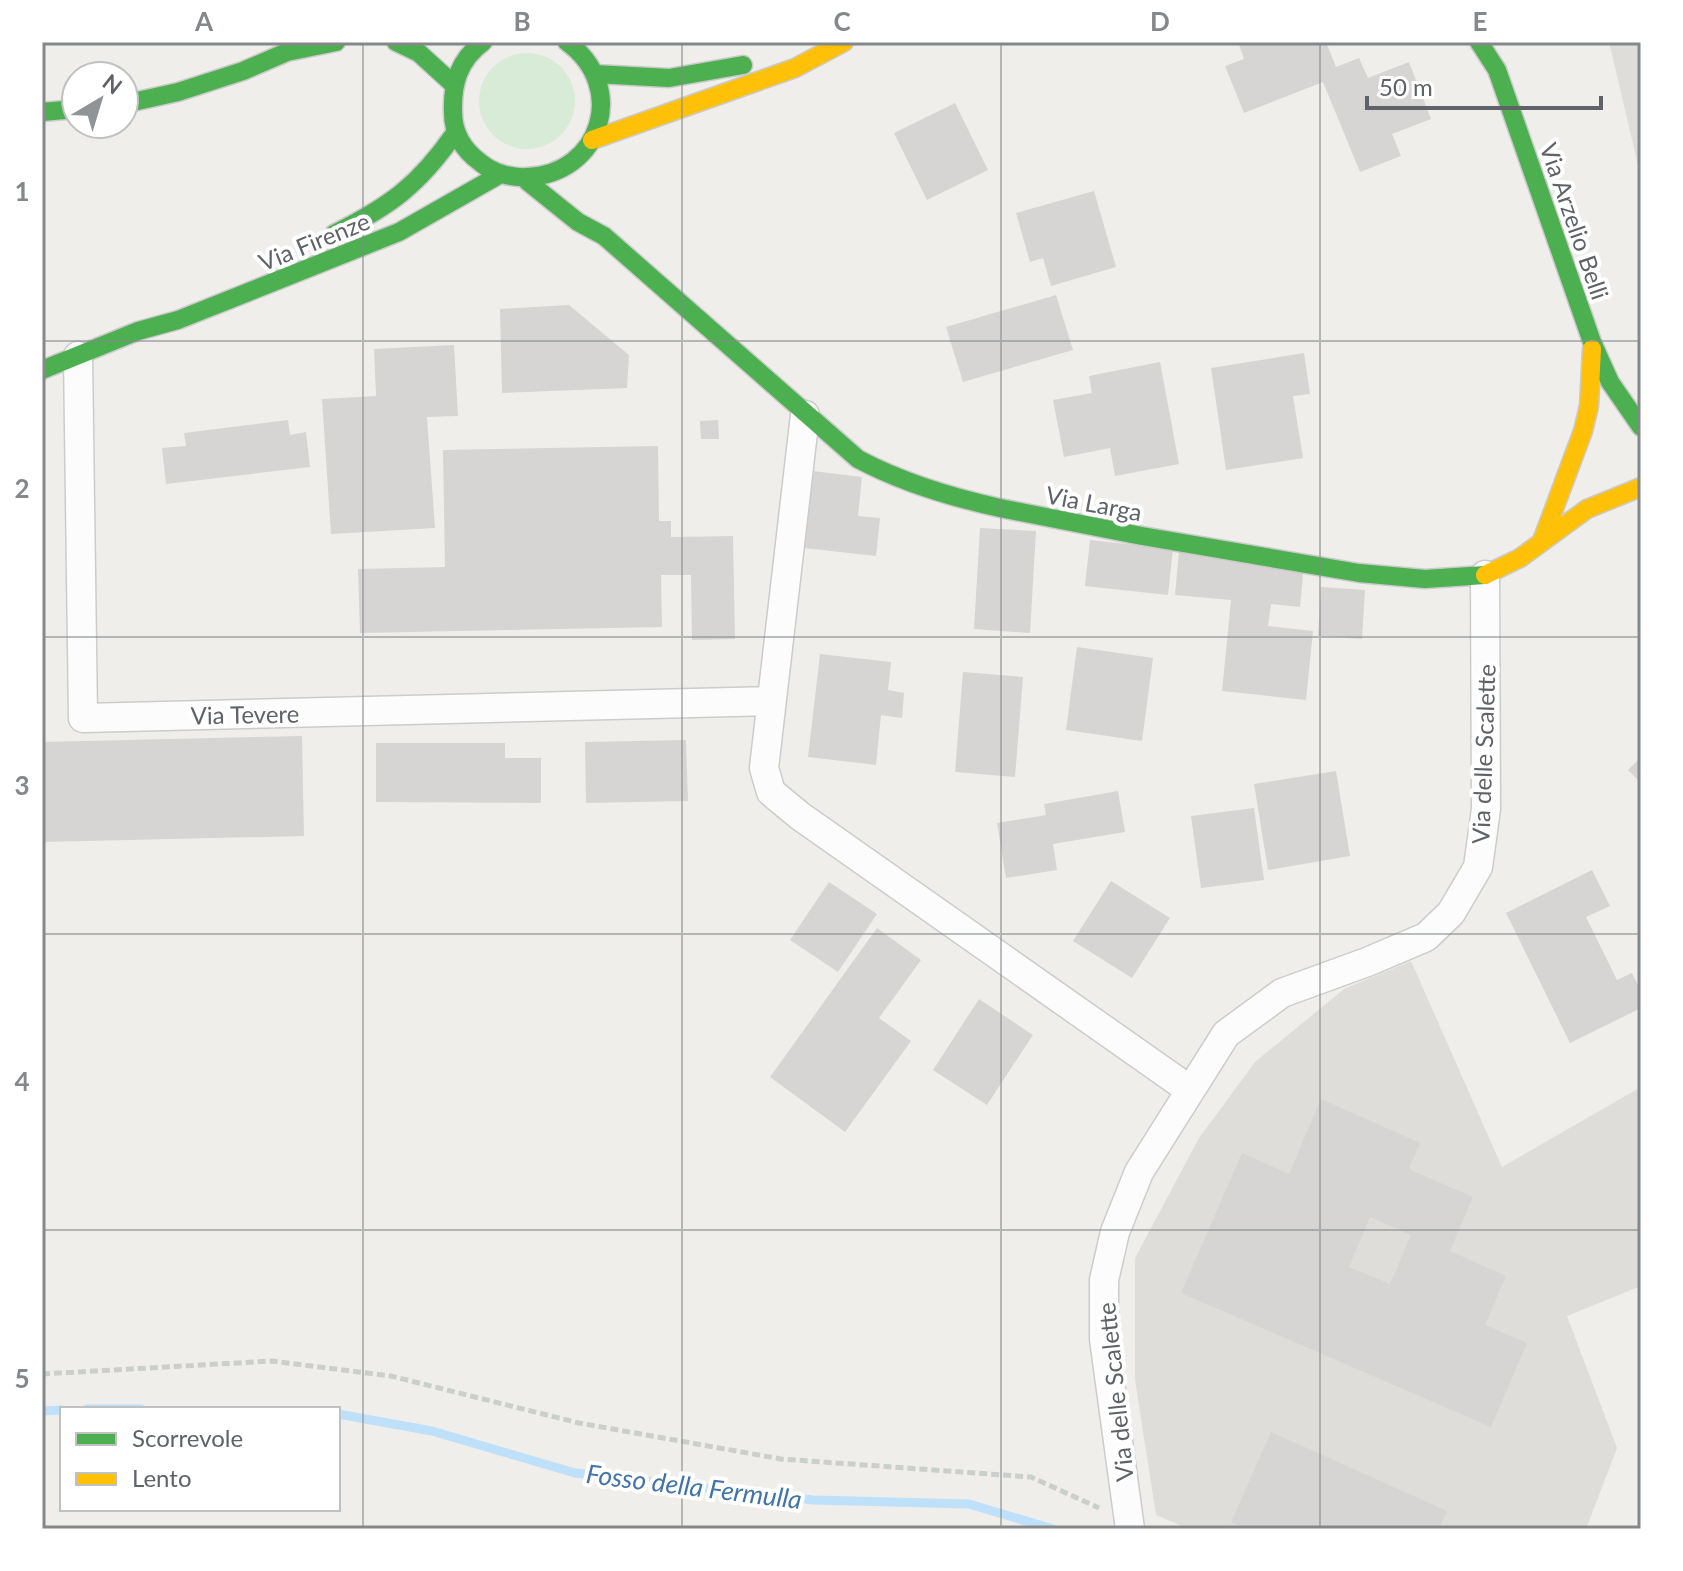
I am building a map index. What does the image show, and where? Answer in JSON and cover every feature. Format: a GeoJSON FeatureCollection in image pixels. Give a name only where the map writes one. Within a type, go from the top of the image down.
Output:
{"type":"FeatureCollection","features":[{"type":"Feature","properties":{"kind":"street"},"geometry":{"type":"LineString","coordinates":[[140,100],[243,71],[294,47],[336,42]]}},
{"type":"Feature","properties":{"kind":"street"},"geometry":{"type":"LineString","coordinates":[[396,42],[419,53],[453,84]]}},
{"type":"Feature","properties":{"kind":"street"},"geometry":{"type":"LineString","coordinates":[[483,42],[467,56],[453,84],[449,106],[455,133],[483,167],[499,175],[527,181],[575,169],[592,140],[601,107],[595,74],[586,59],[567,42]]}},
{"type":"Feature","properties":{"kind":"street"},"geometry":{"type":"LineString","coordinates":[[595,74],[660,80],[704,75],[830,42]]}},
{"type":"Feature","properties":{"kind":"street"},"geometry":{"type":"LineString","coordinates":[[592,140],[795,68],[844,42]]}},
{"type":"Feature","properties":{"kind":"street","name":"Via Arzelio Belli"},"geometry":{"type":"LineString","coordinates":[[1479,42],[1497,70],[1592,342],[1610,382],[1641,427]]}},
{"type":"Feature","properties":{"kind":"street","name":"Via Arzelio Belli"},"geometry":{"type":"LineString","coordinates":[[1495,42],[1497,70]]}},
{"type":"Feature","properties":{"kind":"street","name":"Via Firenze"},"geometry":{"type":"LineString","coordinates":[[312,244],[384,209],[408,191],[425,175],[455,133]]}},
{"type":"Feature","properties":{"kind":"street","name":"Via Firenze"},"geometry":{"type":"LineString","coordinates":[[42,370],[399,232],[499,175]]}},
{"type":"Feature","properties":{"kind":"street","name":"Via Larga"},"geometry":{"type":"LineString","coordinates":[[527,181],[578,222],[604,236],[858,459],[875,469],[947,496],[1136,535],[1371,573],[1448,579],[1485,575],[1606,498],[1641,487]]}},
{"type":"Feature","properties":{"kind":"street","name":"Via Larga"},"geometry":{"type":"LineString","coordinates":[[593,211],[604,236]]}},
{"type":"Feature","properties":{"kind":"street","name":"Via Firenze"},"geometry":{"type":"LineString","coordinates":[[138,331],[172,308],[270,263]]}},
{"type":"Feature","properties":{"kind":"street"},"geometry":{"type":"LineString","coordinates":[[1542,541],[1583,431],[1589,406],[1592,342]]}},
{"type":"Feature","properties":{"kind":"street","name":"Via Tevere"},"geometry":{"type":"LineString","coordinates":[[78,356],[83,718],[770,701]]}},
{"type":"Feature","properties":{"kind":"street"},"geometry":{"type":"LineString","coordinates":[[805,415],[770,701],[764,768],[771,792],[800,816],[1190,1090]]}},
{"type":"Feature","properties":{"kind":"street","name":"Via delle Scalette"},"geometry":{"type":"LineString","coordinates":[[1130,1526],[1104,1339],[1104,1280],[1115,1232],[1139,1172],[1226,1034],[1282,993],[1426,937],[1451,913],[1478,867],[1486,809],[1485,575]]}},
{"type":"Feature","properties":{"kind":"path"},"geometry":{"type":"LineString","coordinates":[[42,1374],[272,1361],[391,1376],[579,1423],[781,1459],[1031,1477],[1130,1526]]}},
{"type":"Feature","properties":{"kind":"shaded area"},"geometry":{"type":"Polygon","coordinates":[[[1609,42],[1641,42],[1641,178],[1609,42]]]}},
{"type":"Feature","properties":{"kind":"shaded area"},"geometry":{"type":"Polygon","coordinates":[[[1411,961],[1502,1167],[1641,1087],[1641,1286],[1567,1316],[1617,1448],[1586,1529],[1189,1529],[1156,1515],[1135,1380],[1135,1258],[1199,1138],[1255,1062],[1344,989],[1411,961]]]}},
{"type":"Feature","properties":{"kind":"green space"},"geometry":{"type":"Polygon","coordinates":[[[527,53],[545,57],[561,67],[571,83],[575,101],[571,119],[561,135],[545,145],[527,149],[509,145],[493,135],[483,119],[479,101],[483,83],[493,67],[509,57],[527,53]]]}},
{"type":"Feature","properties":{"kind":"building"},"geometry":{"type":"Polygon","coordinates":[[[1238,42],[1326,42],[1336,67],[1359,58],[1368,78],[1409,62],[1431,119],[1392,134],[1401,156],[1360,172],[1323,82],[1244,113],[1225,66],[1244,59],[1238,42]]]}},
{"type":"Feature","properties":{"kind":"building"},"geometry":{"type":"Polygon","coordinates":[[[955,103],[988,170],[927,200],[894,133],[955,103]]]}},
{"type":"Feature","properties":{"kind":"building"},"geometry":{"type":"Polygon","coordinates":[[[1094,191],[1116,267],[1051,286],[1043,258],[1030,262],[1016,213],[1094,191]]]}},
{"type":"Feature","properties":{"kind":"building"},"geometry":{"type":"Polygon","coordinates":[[[1056,295],[1073,350],[963,382],[946,327],[1056,295]]]}},
{"type":"Feature","properties":{"kind":"building"},"geometry":{"type":"Polygon","coordinates":[[[569,305],[629,355],[627,388],[502,393],[500,309],[569,305]]]}},
{"type":"Feature","properties":{"kind":"building"},"geometry":{"type":"Polygon","coordinates":[[[454,345],[458,416],[427,417],[435,528],[331,534],[322,399],[376,396],[374,349],[454,345]]]}},
{"type":"Feature","properties":{"kind":"building"},"geometry":{"type":"Polygon","coordinates":[[[1304,353],[1310,394],[1293,396],[1303,458],[1226,470],[1211,368],[1304,353]]]}},
{"type":"Feature","properties":{"kind":"building"},"geometry":{"type":"Polygon","coordinates":[[[1160,362],[1179,464],[1115,476],[1110,448],[1064,457],[1053,400],[1092,393],[1089,376],[1160,362]]]}},
{"type":"Feature","properties":{"kind":"building"},"geometry":{"type":"Polygon","coordinates":[[[288,420],[290,435],[306,432],[310,467],[166,484],[162,448],[186,446],[184,433],[288,420]]]}},
{"type":"Feature","properties":{"kind":"building"},"geometry":{"type":"Polygon","coordinates":[[[718,420],[719,439],[701,439],[700,421],[718,420]]]}},
{"type":"Feature","properties":{"kind":"building"},"geometry":{"type":"Polygon","coordinates":[[[658,446],[659,521],[671,521],[671,537],[733,536],[735,639],[692,640],[691,575],[661,575],[662,627],[360,633],[358,569],[445,567],[443,450],[658,446]]]}},
{"type":"Feature","properties":{"kind":"building"},"geometry":{"type":"Polygon","coordinates":[[[813,471],[862,477],[858,516],[880,518],[876,556],[804,548],[813,471]]]}},
{"type":"Feature","properties":{"kind":"building"},"geometry":{"type":"Polygon","coordinates":[[[980,528],[1036,531],[1030,633],[974,629],[980,528]]]}},
{"type":"Feature","properties":{"kind":"building"},"geometry":{"type":"Polygon","coordinates":[[[1090,540],[1173,549],[1168,595],[1085,586],[1090,540]]]}},
{"type":"Feature","properties":{"kind":"building"},"geometry":{"type":"Polygon","coordinates":[[[1179,551],[1304,564],[1300,607],[1271,604],[1268,626],[1313,631],[1306,700],[1222,691],[1231,600],[1175,595],[1179,551]]]}},
{"type":"Feature","properties":{"kind":"building"},"geometry":{"type":"Polygon","coordinates":[[[1321,587],[1365,590],[1362,639],[1318,636],[1321,587]]]}},
{"type":"Feature","properties":{"kind":"building"},"geometry":{"type":"Polygon","coordinates":[[[1077,647],[1153,658],[1142,741],[1066,730],[1077,647]]]}},
{"type":"Feature","properties":{"kind":"building"},"geometry":{"type":"Polygon","coordinates":[[[820,654],[891,662],[888,690],[904,693],[902,718],[881,715],[876,765],[808,757],[820,654]]]}},
{"type":"Feature","properties":{"kind":"building"},"geometry":{"type":"Polygon","coordinates":[[[963,672],[1023,677],[1015,777],[955,772],[963,672]]]}},
{"type":"Feature","properties":{"kind":"building"},"geometry":{"type":"Polygon","coordinates":[[[302,736],[304,836],[42,842],[42,742],[302,736]]]}},
{"type":"Feature","properties":{"kind":"building"},"geometry":{"type":"Polygon","coordinates":[[[686,740],[688,801],[586,803],[585,742],[686,740]]]}},
{"type":"Feature","properties":{"kind":"building"},"geometry":{"type":"Polygon","coordinates":[[[376,743],[505,743],[505,758],[541,758],[541,803],[376,802],[376,743]]]}},
{"type":"Feature","properties":{"kind":"building"},"geometry":{"type":"Polygon","coordinates":[[[1641,757],[1641,783],[1628,770],[1641,757]]]}},
{"type":"Feature","properties":{"kind":"building"},"geometry":{"type":"Polygon","coordinates":[[[1336,771],[1350,856],[1268,870],[1254,784],[1336,771]]]}},
{"type":"Feature","properties":{"kind":"building"},"geometry":{"type":"Polygon","coordinates":[[[1118,791],[1125,832],[1053,844],[1057,870],[1006,878],[997,823],[1046,815],[1044,804],[1118,791]]]}},
{"type":"Feature","properties":{"kind":"building"},"geometry":{"type":"Polygon","coordinates":[[[1254,808],[1264,880],[1201,888],[1191,816],[1254,808]]]}},
{"type":"Feature","properties":{"kind":"building"},"geometry":{"type":"Polygon","coordinates":[[[1592,870],[1610,906],[1586,917],[1617,980],[1632,973],[1641,991],[1641,1008],[1570,1043],[1506,913],[1592,870]]]}},
{"type":"Feature","properties":{"kind":"building"},"geometry":{"type":"Polygon","coordinates":[[[1111,881],[1170,918],[1132,978],[1073,941],[1111,881]]]}},
{"type":"Feature","properties":{"kind":"building"},"geometry":{"type":"Polygon","coordinates":[[[829,882],[877,914],[838,972],[790,940],[829,882]]]}},
{"type":"Feature","properties":{"kind":"building"},"geometry":{"type":"Polygon","coordinates":[[[877,928],[921,960],[879,1018],[911,1041],[845,1132],[770,1077],[877,928]]]}},
{"type":"Feature","properties":{"kind":"building"},"geometry":{"type":"Polygon","coordinates":[[[979,999],[1033,1035],[987,1105],[933,1070],[979,999]]]}},
{"type":"Feature","properties":{"kind":"building"},"geometry":{"type":"Polygon","coordinates":[[[1321,1099],[1420,1143],[1409,1169],[1473,1197],[1450,1251],[1506,1276],[1485,1325],[1527,1343],[1491,1427],[1181,1293],[1242,1153],[1289,1174],[1321,1099]],[[1370,1217],[1349,1267],[1390,1284],[1411,1235],[1370,1217]]]}},
{"type":"Feature","properties":{"kind":"building"},"geometry":{"type":"Polygon","coordinates":[[[1271,1432],[1447,1511],[1439,1529],[1246,1529],[1231,1522],[1271,1432]]]}},
{"type":"Feature","properties":{"kind":"waterway","name":"Fosso della Fermulla"},"geometry":{"type":"LineString","coordinates":[[42,1411],[60,1410]]}},
{"type":"Feature","properties":{"kind":"waterway","name":"Fosso della Fermulla"},"geometry":{"type":"LineString","coordinates":[[340,1414],[432,1431],[575,1473],[813,1500],[969,1504],[1053,1529]]}},
{"type":"Feature","properties":{"kind":"traffic: fast"},"geometry":{"type":"LineString","coordinates":[[140,100],[243,71],[287,52],[336,42]]}},
{"type":"Feature","properties":{"kind":"traffic: fast"},"geometry":{"type":"LineString","coordinates":[[396,42],[419,53],[453,84]]}},
{"type":"Feature","properties":{"kind":"traffic: fast"},"geometry":{"type":"LineString","coordinates":[[483,42],[468,56],[459,73],[453,101],[453,120],[457,134],[469,153],[486,167],[521,177],[553,172],[573,161],[589,145],[598,125],[601,103],[597,81],[586,60],[567,42]]}},
{"type":"Feature","properties":{"kind":"traffic: fast"},"geometry":{"type":"LineString","coordinates":[[1479,42],[1497,70],[1592,342],[1610,382],[1641,427]]}},
{"type":"Feature","properties":{"kind":"traffic: fast"},"geometry":{"type":"LineString","coordinates":[[595,74],[669,78],[743,65]]}},
{"type":"Feature","properties":{"kind":"traffic: fast"},"geometry":{"type":"LineString","coordinates":[[42,112],[60,110]]}},
{"type":"Feature","properties":{"kind":"traffic: fast"},"geometry":{"type":"LineString","coordinates":[[334,234],[371,214],[402,192],[429,167],[455,133]]}},
{"type":"Feature","properties":{"kind":"traffic: fast"},"geometry":{"type":"LineString","coordinates":[[42,370],[399,232],[499,175]]}},
{"type":"Feature","properties":{"kind":"traffic: fast"},"geometry":{"type":"LineString","coordinates":[[527,181],[578,222],[604,236],[858,459],[892,475],[945,494],[1000,508],[1359,573],[1425,579],[1485,575]]}},
{"type":"Feature","properties":{"kind":"traffic: slow"},"geometry":{"type":"LineString","coordinates":[[592,140],[795,68],[844,42]]}},
{"type":"Feature","properties":{"kind":"traffic: slow"},"geometry":{"type":"LineString","coordinates":[[1542,541],[1583,431],[1589,406],[1592,349]]}},
{"type":"Feature","properties":{"kind":"traffic: slow"},"geometry":{"type":"LineString","coordinates":[[1485,575],[1520,558],[1587,509],[1641,487]]}}]}
